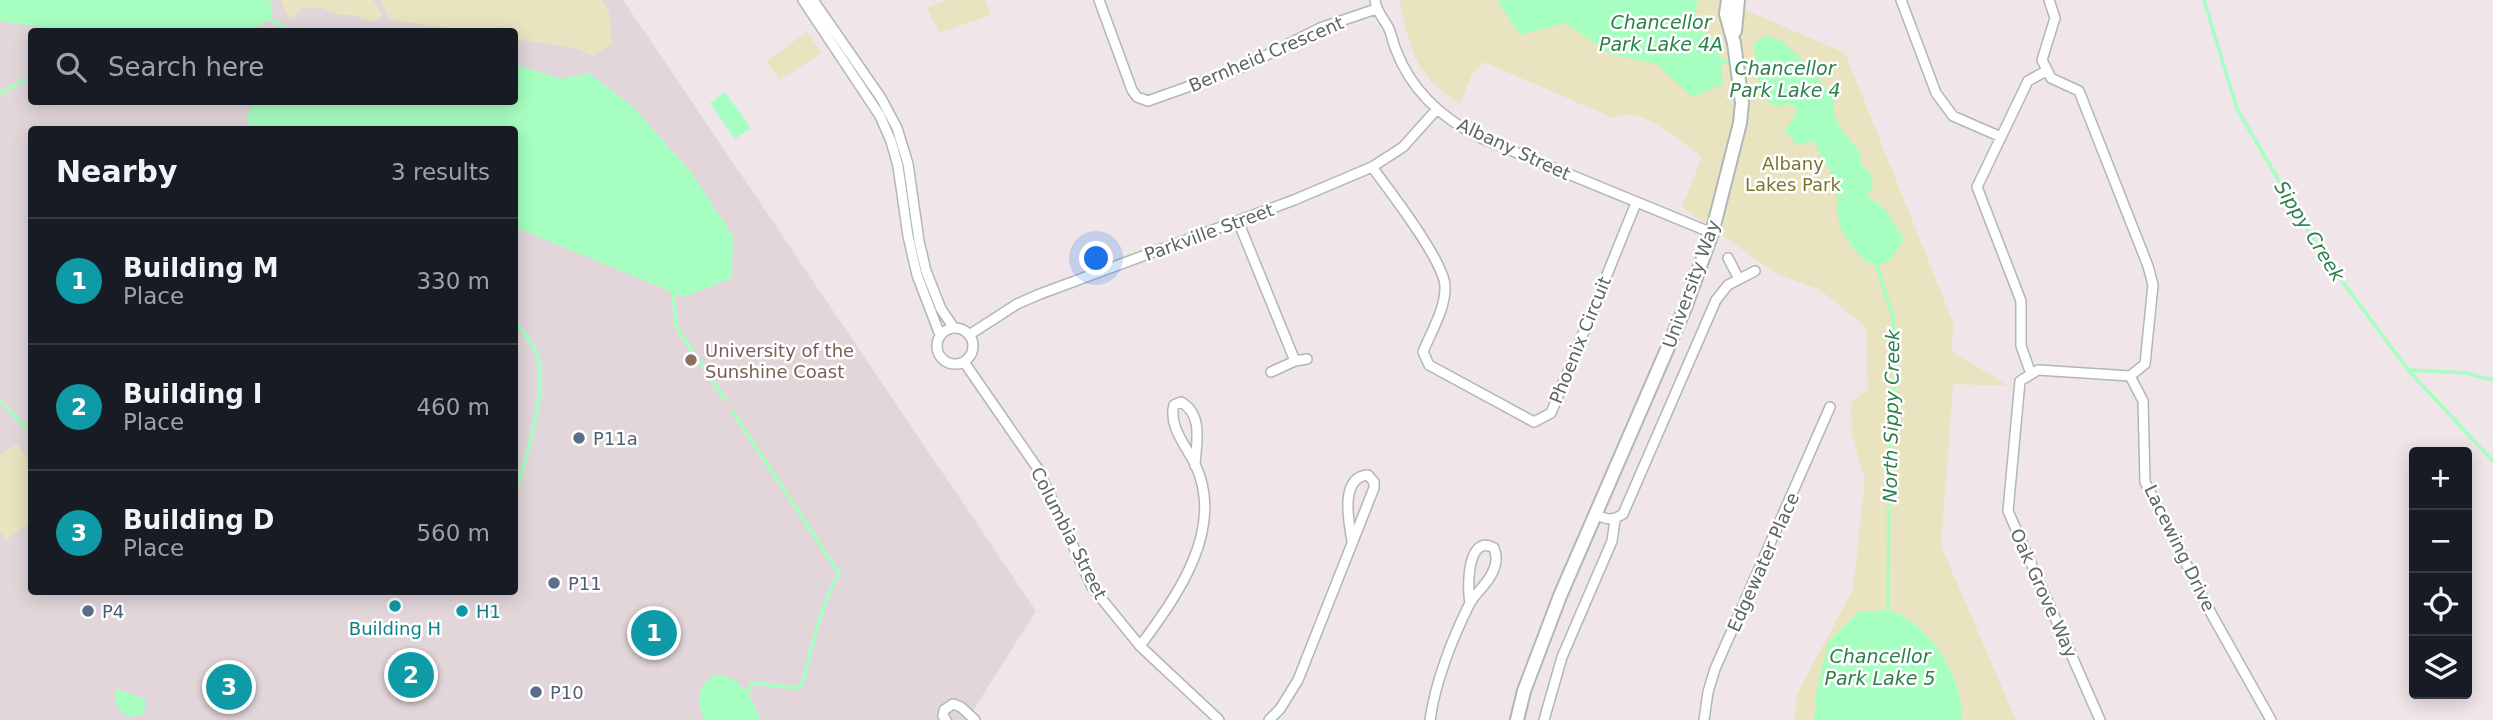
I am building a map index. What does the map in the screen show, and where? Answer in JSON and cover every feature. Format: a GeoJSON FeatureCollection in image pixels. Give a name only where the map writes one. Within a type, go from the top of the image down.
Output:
{"type":"FeatureCollection","features":[{"type":"Feature","properties":{"kind":"street"},"geometry":{"type":"LineString","coordinates":[[803,0],[881,98],[897,128],[908,164],[926,271],[941,309],[954,328]]}},
{"type":"Feature","properties":{"kind":"street"},"geometry":{"type":"LineString","coordinates":[[813,0],[880,116],[891,141],[898,166],[916,275],[940,335],[937,347],[942,358],[952,364],[964,362],[972,350],[969,335],[960,328],[940,335]]}},
{"type":"Feature","properties":{"kind":"street","name":"Bernheid Crescent"},"geometry":{"type":"LineString","coordinates":[[1099,0],[1131,88],[1137,97],[1148,101],[1243,67],[1320,28],[1376,4]]}},
{"type":"Feature","properties":{"kind":"street","name":"University Way"},"geometry":{"type":"LineString","coordinates":[[1517,720],[1540,646],[1685,308],[1712,233],[1740,122],[1742,103],[1727,14],[1728,0]]}},
{"type":"Feature","properties":{"kind":"street","name":"University Way"},"geometry":{"type":"LineString","coordinates":[[1734,43],[1738,0]]}},
{"type":"Feature","properties":{"kind":"street"},"geometry":{"type":"LineString","coordinates":[[1901,0],[1937,93],[1953,116],[2001,137]]}},
{"type":"Feature","properties":{"kind":"street"},"geometry":{"type":"LineString","coordinates":[[2046,71],[2028,81],[1977,187],[2021,301],[2021,346],[2031,374],[2038,370],[2130,376],[2145,364],[2153,285],[2079,91],[2051,78],[2046,71],[2042,60],[2055,18],[2049,0]]}},
{"type":"Feature","properties":{"kind":"street","name":"Albany Street"},"geometry":{"type":"LineString","coordinates":[[1376,4],[1405,68],[1416,87],[1437,110],[1481,138],[1712,233]]}},
{"type":"Feature","properties":{"kind":"street","name":"Parkville Street"},"geometry":{"type":"LineString","coordinates":[[969,335],[1017,304],[1040,294],[1318,191],[1373,167],[1403,146],[1437,110]]}},
{"type":"Feature","properties":{"kind":"street"},"geometry":{"type":"LineString","coordinates":[[898,166],[908,164]]}},
{"type":"Feature","properties":{"kind":"street","name":"Phoenix Circuit"},"geometry":{"type":"LineString","coordinates":[[1373,167],[1440,266],[1445,285],[1443,305],[1423,352],[1429,365],[1534,422],[1550,413],[1636,203]]}},
{"type":"Feature","properties":{"kind":"street"},"geometry":{"type":"LineString","coordinates":[[1238,221],[1295,361]]}},
{"type":"Feature","properties":{"kind":"street","name":"University Way"},"geometry":{"type":"LineString","coordinates":[[1728,258],[1739,279]]}},
{"type":"Feature","properties":{"kind":"street","name":"University Way"},"geometry":{"type":"LineString","coordinates":[[1544,720],[1562,657],[1612,541],[1615,520],[1623,514],[1716,300],[1728,285],[1755,271]]}},
{"type":"Feature","properties":{"kind":"street"},"geometry":{"type":"LineString","coordinates":[[1271,372],[1295,361],[1307,359]]}},
{"type":"Feature","properties":{"kind":"street","name":"Columbia Street"},"geometry":{"type":"LineString","coordinates":[[964,362],[1038,469],[1092,587],[1140,646],[1219,720]]}},
{"type":"Feature","properties":{"kind":"street","name":"Oak Grove Way"},"geometry":{"type":"LineString","coordinates":[[2031,374],[2020,381],[2008,511],[2100,720]]}},
{"type":"Feature","properties":{"kind":"street","name":"Lacewing Drive"},"geometry":{"type":"LineString","coordinates":[[2130,376],[2143,401],[2145,482],[2212,615],[2271,720]]}},
{"type":"Feature","properties":{"kind":"street"},"geometry":{"type":"LineString","coordinates":[[1140,646],[1174,601],[1196,551],[1206,510],[1195,466],[1182,443],[1171,414],[1174,405],[1181,402],[1188,406],[1197,423],[1195,466]]}},
{"type":"Feature","properties":{"kind":"street","name":"Edgewater Place"},"geometry":{"type":"LineString","coordinates":[[1704,720],[1715,668],[1830,407]]}},
{"type":"Feature","properties":{"kind":"street"},"geometry":{"type":"LineString","coordinates":[[1269,720],[1280,709],[1298,680],[1374,488],[1372,477],[1368,475],[1360,476],[1355,481],[1348,497],[1352,541]]}},
{"type":"Feature","properties":{"kind":"street"},"geometry":{"type":"LineString","coordinates":[[1595,514],[1607,520],[1615,520]]}},
{"type":"Feature","properties":{"kind":"street"},"geometry":{"type":"LineString","coordinates":[[1430,720],[1439,678],[1470,603],[1485,586],[1494,570],[1497,557],[1494,548],[1488,545],[1482,546],[1476,552],[1468,570],[1467,590],[1470,603]]}},
{"type":"Feature","properties":{"kind":"street"},"geometry":{"type":"LineString","coordinates":[[946,720],[943,716],[944,710],[953,704],[961,707],[975,720]]}},
{"type":"Feature","properties":{"kind":"shaded area","name":"University of the Sunshine Coast"},"geometry":{"type":"Polygon","coordinates":[[[0,0],[623,0],[1036,611],[967,720],[0,720],[0,0]]]}},
{"type":"Feature","properties":{"kind":"green space"},"geometry":{"type":"Polygon","coordinates":[[[281,0],[373,0],[383,16],[374,22],[353,15],[339,15],[321,8],[303,7],[290,20],[281,0]]]}},
{"type":"Feature","properties":{"kind":"green space"},"geometry":{"type":"Polygon","coordinates":[[[380,0],[602,0],[609,11],[612,43],[594,56],[575,48],[518,39],[518,28],[447,28],[391,20],[380,0]]]}},
{"type":"Feature","properties":{"kind":"green space"},"geometry":{"type":"Polygon","coordinates":[[[947,0],[985,0],[991,15],[939,33],[927,8],[947,0]]]}},
{"type":"Feature","properties":{"kind":"green space","name":"Albany Lakes Park"},"geometry":{"type":"Polygon","coordinates":[[[1399,0],[1722,0],[1845,53],[1953,322],[1952,352],[2010,386],[1953,384],[1941,546],[2016,720],[1795,720],[1797,694],[1853,590],[1865,478],[1852,437],[1851,403],[1868,389],[1866,327],[1820,290],[1777,274],[1682,207],[1702,157],[1659,126],[1635,116],[1613,118],[1484,62],[1472,74],[1460,104],[1433,82],[1417,60],[1407,34],[1399,0]]]}},
{"type":"Feature","properties":{"kind":"green space"},"geometry":{"type":"Polygon","coordinates":[[[807,32],[822,53],[780,80],[766,61],[807,32]]]}},
{"type":"Feature","properties":{"kind":"green space"},"geometry":{"type":"Polygon","coordinates":[[[17,443],[28,460],[28,524],[6,540],[0,531],[0,455],[17,443]]]}},
{"type":"Feature","properties":{"kind":"water"},"geometry":{"type":"Polygon","coordinates":[[[0,0],[269,0],[273,11],[268,20],[254,28],[50,28],[0,21],[0,0]]]}},
{"type":"Feature","properties":{"kind":"water","name":"Chancellor Park Lake 4A"},"geometry":{"type":"Polygon","coordinates":[[[1497,0],[1697,0],[1695,27],[1719,42],[1723,84],[1692,97],[1657,64],[1610,54],[1565,23],[1520,35],[1497,0]]]}},
{"type":"Feature","properties":{"kind":"water","name":"Chancellor Park Lake 4"},"geometry":{"type":"Polygon","coordinates":[[[1767,35],[1782,41],[1810,67],[1833,99],[1834,114],[1842,131],[1860,152],[1861,163],[1871,175],[1873,186],[1867,195],[1886,210],[1904,239],[1891,259],[1883,264],[1872,264],[1865,260],[1847,240],[1838,218],[1833,179],[1813,141],[1796,145],[1785,130],[1794,118],[1796,109],[1790,104],[1779,107],[1770,104],[1764,97],[1757,75],[1754,43],[1767,35]]]}},
{"type":"Feature","properties":{"kind":"water"},"geometry":{"type":"Polygon","coordinates":[[[518,65],[561,79],[589,73],[633,107],[691,172],[733,236],[732,278],[684,297],[518,228],[518,126],[249,126],[247,116],[252,105],[518,105],[518,65]]]}},
{"type":"Feature","properties":{"kind":"water"},"geometry":{"type":"Polygon","coordinates":[[[725,92],[751,128],[735,139],[710,103],[725,92]]]}},
{"type":"Feature","properties":{"kind":"water","name":"Chancellor Park Lake 5"},"geometry":{"type":"Polygon","coordinates":[[[1884,610],[1897,613],[1911,621],[1935,644],[1958,689],[1962,720],[1814,720],[1816,693],[1828,642],[1860,611],[1884,610]]]}},
{"type":"Feature","properties":{"kind":"water"},"geometry":{"type":"Polygon","coordinates":[[[715,675],[738,683],[750,696],[761,720],[704,720],[700,707],[701,688],[715,675]]]}},
{"type":"Feature","properties":{"kind":"water"},"geometry":{"type":"Polygon","coordinates":[[[117,689],[146,700],[146,708],[141,715],[128,717],[121,712],[115,702],[117,689]]]}},
{"type":"Feature","properties":{"kind":"waterway","name":"Sippy Creek"},"geometry":{"type":"LineString","coordinates":[[2204,0],[2237,109],[2322,254],[2408,370],[2493,461]]}},
{"type":"Feature","properties":{"kind":"waterway"},"geometry":{"type":"LineString","coordinates":[[266,17],[285,28]]}},
{"type":"Feature","properties":{"kind":"waterway","name":"North Sippy Creek"},"geometry":{"type":"LineString","coordinates":[[1717,60],[1734,64]]}},
{"type":"Feature","properties":{"kind":"waterway","name":"North Sippy Creek"},"geometry":{"type":"LineString","coordinates":[[1741,65],[1761,70]]}},
{"type":"Feature","properties":{"kind":"waterway"},"geometry":{"type":"LineString","coordinates":[[0,93],[28,78]]}},
{"type":"Feature","properties":{"kind":"waterway","name":"North Sippy Creek"},"geometry":{"type":"LineString","coordinates":[[1876,264],[1893,317],[1895,372],[1889,446],[1888,614]]}},
{"type":"Feature","properties":{"kind":"waterway"},"geometry":{"type":"LineString","coordinates":[[673,290],[676,324],[680,333],[725,399]]}},
{"type":"Feature","properties":{"kind":"waterway"},"geometry":{"type":"LineString","coordinates":[[518,325],[536,352],[540,380],[536,417],[518,483]]}},
{"type":"Feature","properties":{"kind":"waterway","name":"Sippy Creek"},"geometry":{"type":"LineString","coordinates":[[2410,370],[2466,373],[2493,380]]}},
{"type":"Feature","properties":{"kind":"waterway"},"geometry":{"type":"LineString","coordinates":[[0,401],[25,427]]}},
{"type":"Feature","properties":{"kind":"waterway"},"geometry":{"type":"LineString","coordinates":[[732,411],[839,573],[822,613],[802,685],[797,688],[752,683],[745,697]]}},
{"type":"Feature","properties":{"kind":"place","name":"University of the Sunshine Coast"},"geometry":{"type":"Point","coordinates":[691,360]}},
{"type":"Feature","properties":{"kind":"place","name":"P11a"},"geometry":{"type":"Point","coordinates":[579,438]}},
{"type":"Feature","properties":{"kind":"place","name":"P11"},"geometry":{"type":"Point","coordinates":[554,583]}},
{"type":"Feature","properties":{"kind":"place","name":"Building H"},"geometry":{"type":"Point","coordinates":[395,606]}},
{"type":"Feature","properties":{"kind":"place","name":"P4"},"geometry":{"type":"Point","coordinates":[88,611]}},
{"type":"Feature","properties":{"kind":"place","name":"H1"},"geometry":{"type":"Point","coordinates":[462,611]}},
{"type":"Feature","properties":{"kind":"place","name":"Building M"},"geometry":{"type":"Point","coordinates":[654,633]}},
{"type":"Feature","properties":{"kind":"place","name":"Building I"},"geometry":{"type":"Point","coordinates":[411,675]}},
{"type":"Feature","properties":{"kind":"place","name":"Building D"},"geometry":{"type":"Point","coordinates":[229,687]}},
{"type":"Feature","properties":{"kind":"place","name":"P10"},"geometry":{"type":"Point","coordinates":[536,692]}}]}
